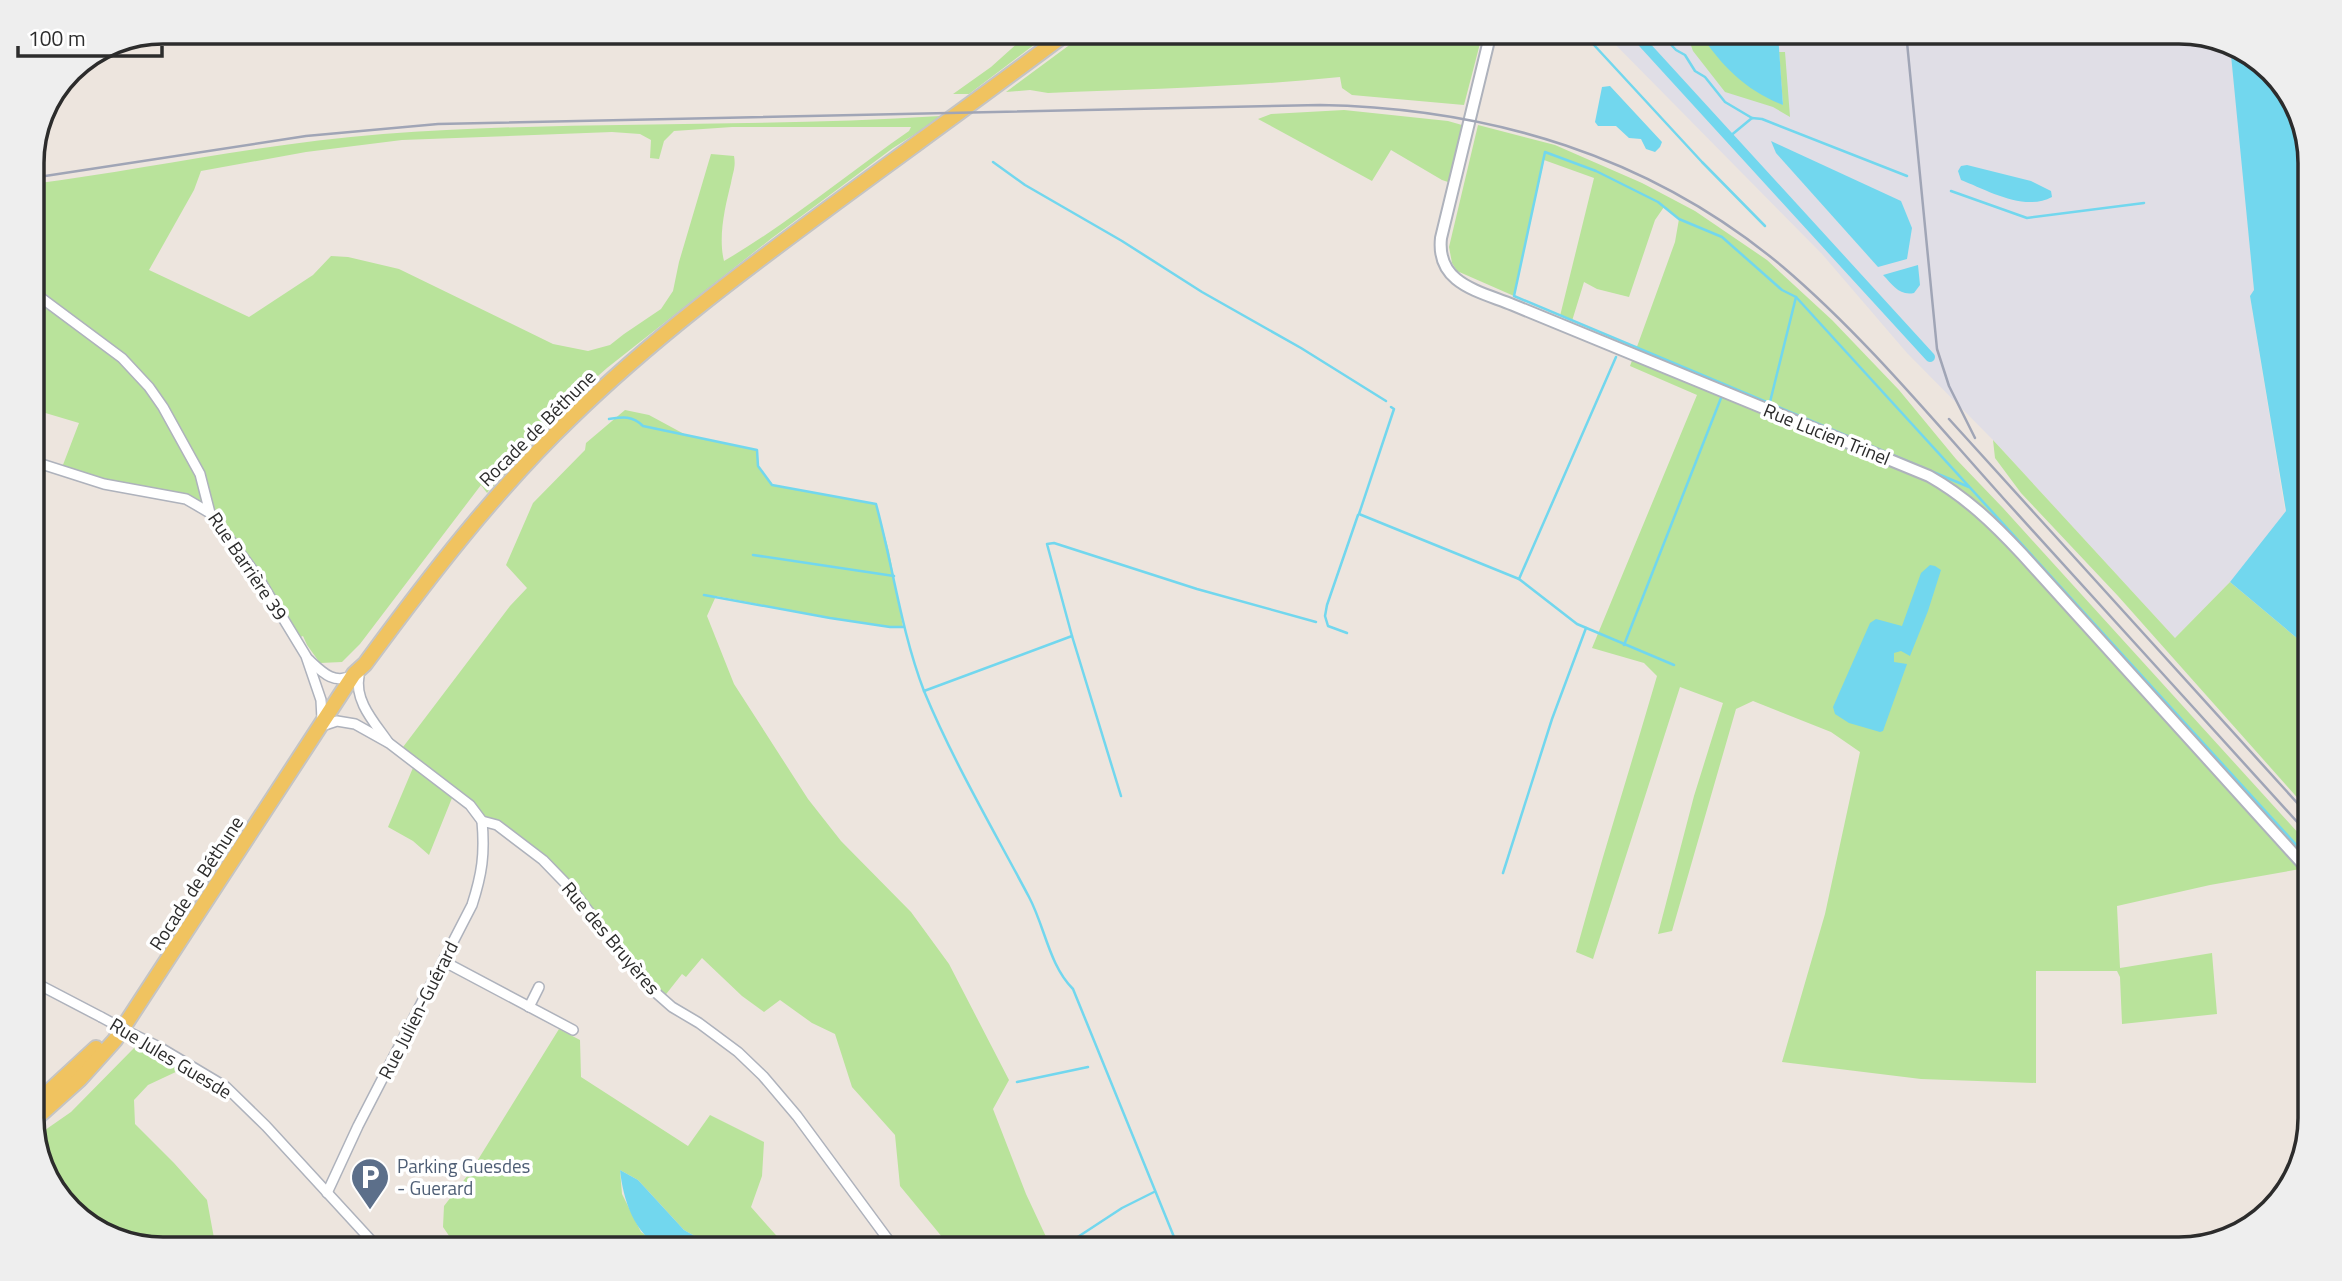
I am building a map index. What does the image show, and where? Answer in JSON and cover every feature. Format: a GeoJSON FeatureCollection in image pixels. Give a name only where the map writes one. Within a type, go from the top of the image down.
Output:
{"type":"FeatureCollection","features":[{"type":"Feature","properties":{"kind":"main road","name":"Rocade de Béthune"},"geometry":{"type":"LineString","coordinates":[[44,1111],[80,1079],[115,1040],[323,723],[438,566],[497,495],[559,429],[665,334],[767,254],[1052,44]]}},
{"type":"Feature","properties":{"kind":"main road","name":"Rocade de Béthune"},"geometry":{"type":"LineString","coordinates":[[44,1096],[101,1042],[161,972]]}},
{"type":"Feature","properties":{"kind":"street","name":"Rue Lucien Trinel"},"geometry":{"type":"LineString","coordinates":[[1489,44],[1441,238],[1441,258],[1451,276],[1513,305],[1929,476],[1960,493],[2022,554],[2298,859]]}},
{"type":"Feature","properties":{"kind":"street","name":"Rue Barrière 39"},"geometry":{"type":"LineString","coordinates":[[44,300],[113,349],[149,387],[197,467],[210,513],[258,577],[306,656],[321,672],[336,679],[346,679],[359,671]]}},
{"type":"Feature","properties":{"kind":"street"},"geometry":{"type":"LineString","coordinates":[[44,465],[104,484],[186,499],[210,513]]}},
{"type":"Feature","properties":{"kind":"street","name":"Rue Barrière 39"},"geometry":{"type":"LineString","coordinates":[[306,656],[321,700],[323,723]]}},
{"type":"Feature","properties":{"kind":"street","name":"Rue des Bruyères"},"geometry":{"type":"LineString","coordinates":[[359,671],[358,684],[365,710],[389,743]]}},
{"type":"Feature","properties":{"kind":"street","name":"Rue des Bruyères"},"geometry":{"type":"LineString","coordinates":[[323,723],[337,721],[355,724],[389,743],[470,805],[482,821],[497,825],[544,860],[574,892],[621,954],[655,992],[672,1007],[738,1052],[762,1076],[797,1116],[885,1237]]}},
{"type":"Feature","properties":{"kind":"street","name":"Rue Julien-Guérard"},"geometry":{"type":"LineString","coordinates":[[327,1193],[358,1126],[472,905],[482,874],[485,848],[482,821]]}},
{"type":"Feature","properties":{"kind":"street"},"geometry":{"type":"LineString","coordinates":[[443,961],[573,1030]]}},
{"type":"Feature","properties":{"kind":"street","name":"Rue Jules Guesde"},"geometry":{"type":"LineString","coordinates":[[44,987],[159,1047],[226,1087],[367,1237]]}},
{"type":"Feature","properties":{"kind":"street"},"geometry":{"type":"LineString","coordinates":[[529,1007],[539,987]]}},
{"type":"Feature","properties":{"kind":"shaded area"},"geometry":{"type":"Polygon","coordinates":[[[1615,44],[2179,44],[2210,48],[2232,56],[2254,291],[2250,296],[2285,510],[2298,511],[2298,539],[2230,582],[2175,638],[1993,440],[1907,353],[1822,254],[1615,44]]]}},
{"type":"Feature","properties":{"kind":"green space"},"geometry":{"type":"Polygon","coordinates":[[[1017,44],[1035,44],[969,94],[953,94],[991,67],[1017,44]]]}},
{"type":"Feature","properties":{"kind":"green space"},"geometry":{"type":"Polygon","coordinates":[[[1071,44],[1480,44],[1464,105],[1352,95],[1342,88],[1340,77],[1194,87],[1048,93],[1030,90],[1006,92],[1071,44]]]}},
{"type":"Feature","properties":{"kind":"green space"},"geometry":{"type":"Polygon","coordinates":[[[1690,44],[1712,44],[1783,105],[1779,52],[1785,52],[1790,117],[1773,107],[1725,92],[1690,44]]]}},
{"type":"Feature","properties":{"kind":"green space"},"geometry":{"type":"Polygon","coordinates":[[[1344,110],[1448,121],[1469,127],[1454,184],[1442,180],[1391,150],[1372,181],[1258,119],[1271,114],[1344,110]]]}},
{"type":"Feature","properties":{"kind":"green space"},"geometry":{"type":"Polygon","coordinates":[[[940,116],[772,238],[573,398],[487,493],[481,485],[360,644],[342,662],[320,663],[303,636],[296,639],[210,513],[195,503],[61,470],[79,423],[44,413],[44,182],[251,150],[383,134],[522,127],[801,122],[940,116]],[[732,127],[674,131],[664,141],[659,159],[650,158],[651,140],[640,134],[612,132],[402,140],[306,152],[201,171],[194,190],[149,270],[249,317],[313,275],[331,256],[348,257],[399,269],[553,344],[588,351],[610,345],[661,309],[673,291],[711,154],[734,156],[735,160],[723,222],[724,261],[795,215],[911,127],[732,127]]]}},
{"type":"Feature","properties":{"kind":"green space"},"geometry":{"type":"Polygon","coordinates":[[[1478,125],[1555,145],[1642,183],[1695,211],[1767,260],[1832,320],[1899,390],[1956,459],[2298,833],[2298,869],[2210,885],[2117,906],[2120,968],[2212,953],[2217,1014],[2122,1024],[2120,977],[2117,971],[2036,971],[2036,1083],[1921,1079],[1782,1062],[1825,914],[1860,752],[1831,732],[1753,701],[1736,709],[1672,931],[1658,934],[1694,796],[1723,703],[1680,687],[1593,959],[1576,952],[1657,676],[1644,663],[1592,648],[1697,395],[1630,366],[1675,242],[1679,219],[1664,207],[1655,220],[1629,297],[1597,289],[1584,282],[1572,321],[1560,316],[1594,178],[1544,160],[1514,296],[1457,271],[1452,263],[1449,247],[1478,125]]]}},
{"type":"Feature","properties":{"kind":"green space"},"geometry":{"type":"Polygon","coordinates":[[[625,410],[649,415],[686,435],[757,450],[758,466],[772,485],[876,504],[889,551],[903,627],[830,618],[716,596],[707,616],[734,684],[808,799],[841,841],[911,912],[949,964],[1009,1080],[993,1109],[1026,1194],[1046,1237],[942,1237],[900,1186],[895,1135],[852,1087],[835,1034],[812,1023],[780,1000],[764,1012],[742,996],[702,958],[686,977],[682,974],[663,998],[574,892],[497,825],[482,821],[454,793],[429,855],[413,841],[388,827],[415,763],[400,751],[510,606],[527,588],[506,565],[533,503],[585,450],[586,443],[625,410]]]}},
{"type":"Feature","properties":{"kind":"green space"},"geometry":{"type":"Polygon","coordinates":[[[1993,440],[2175,638],[2230,582],[2298,639],[2298,798],[2118,596],[2021,493],[1995,458],[1993,440]]]}},
{"type":"Feature","properties":{"kind":"green space"},"geometry":{"type":"Polygon","coordinates":[[[559,1029],[580,1040],[581,1077],[688,1146],[710,1115],[764,1142],[762,1176],[751,1207],[778,1237],[697,1237],[684,1230],[638,1180],[620,1170],[622,1194],[641,1232],[648,1237],[450,1237],[443,1227],[444,1206],[471,1171],[559,1029]]]}},
{"type":"Feature","properties":{"kind":"green space"},"geometry":{"type":"Polygon","coordinates":[[[135,1047],[180,1070],[148,1085],[134,1100],[135,1124],[207,1200],[214,1237],[140,1235],[110,1225],[84,1208],[73,1197],[56,1171],[46,1141],[45,1130],[71,1112],[135,1047]]]}},
{"type":"Feature","properties":{"kind":"water"},"geometry":{"type":"Polygon","coordinates":[[[1708,44],[1779,44],[1783,105],[1746,85],[1726,67],[1708,44]]]}},
{"type":"Feature","properties":{"kind":"water"},"geometry":{"type":"Polygon","coordinates":[[[2231,56],[2258,73],[2278,97],[2292,125],[2298,155],[2298,639],[2230,582],[2286,511],[2250,296],[2254,290],[2231,56]]]}},
{"type":"Feature","properties":{"kind":"water"},"geometry":{"type":"Polygon","coordinates":[[[1610,86],[1662,142],[1655,152],[1646,149],[1641,139],[1629,138],[1616,126],[1598,126],[1595,122],[1602,87],[1610,86]]]}},
{"type":"Feature","properties":{"kind":"water"},"geometry":{"type":"Polygon","coordinates":[[[1771,141],[1901,201],[1912,228],[1907,259],[1878,267],[1776,153],[1771,141]]]}},
{"type":"Feature","properties":{"kind":"water"},"geometry":{"type":"Polygon","coordinates":[[[1967,165],[2031,181],[2051,191],[2052,197],[2030,202],[1994,194],[1961,180],[1958,171],[1961,166],[1967,165]]]}},
{"type":"Feature","properties":{"kind":"water"},"geometry":{"type":"Polygon","coordinates":[[[1918,265],[1920,285],[1914,293],[1900,291],[1883,275],[1918,265]]]}},
{"type":"Feature","properties":{"kind":"water"},"geometry":{"type":"Polygon","coordinates":[[[1930,565],[1941,570],[1910,656],[1901,651],[1894,653],[1894,662],[1907,664],[1883,731],[1849,723],[1835,714],[1833,707],[1870,623],[1876,619],[1902,626],[1921,573],[1930,565]]]}},
{"type":"Feature","properties":{"kind":"water"},"geometry":{"type":"Polygon","coordinates":[[[620,1170],[638,1180],[684,1230],[697,1237],[647,1237],[637,1225],[624,1193],[620,1170]]]}},
{"type":"Feature","properties":{"kind":"waterway"},"geometry":{"type":"LineString","coordinates":[[1593,44],[1765,226]]}},
{"type":"Feature","properties":{"kind":"waterway"},"geometry":{"type":"LineString","coordinates":[[1644,44],[1930,357]]}},
{"type":"Feature","properties":{"kind":"waterway"},"geometry":{"type":"LineString","coordinates":[[1670,44],[1685,55],[1695,71],[1705,77],[1725,102],[1752,118]]}},
{"type":"Feature","properties":{"kind":"waterway"},"geometry":{"type":"LineString","coordinates":[[1729,137],[1752,118],[1762,119],[1907,176]]}},
{"type":"Feature","properties":{"kind":"waterway"},"geometry":{"type":"LineString","coordinates":[[1969,487],[1514,296],[1545,152],[1596,171],[1658,202],[1679,219],[1722,237],[1782,290],[1796,297],[2298,847]]}},
{"type":"Feature","properties":{"kind":"waterway"},"geometry":{"type":"LineString","coordinates":[[993,162],[1025,185],[1386,401]]}},
{"type":"Feature","properties":{"kind":"waterway"},"geometry":{"type":"LineString","coordinates":[[1951,191],[2027,218],[2144,203]]}},
{"type":"Feature","properties":{"kind":"waterway"},"geometry":{"type":"LineString","coordinates":[[1770,402],[1796,297]]}},
{"type":"Feature","properties":{"kind":"waterway"},"geometry":{"type":"LineString","coordinates":[[1519,579],[1616,357]]}},
{"type":"Feature","properties":{"kind":"waterway"},"geometry":{"type":"LineString","coordinates":[[1624,645],[1721,398]]}},
{"type":"Feature","properties":{"kind":"waterway"},"geometry":{"type":"LineString","coordinates":[[1391,407],[1394,409],[1359,514],[1519,579],[1577,624],[1674,665]]}},
{"type":"Feature","properties":{"kind":"waterway"},"geometry":{"type":"LineString","coordinates":[[609,419],[631,418],[643,426],[757,450],[758,466],[772,485],[876,504],[903,622],[924,691],[1072,636],[1047,544],[1054,543],[1197,589],[1316,622]]}},
{"type":"Feature","properties":{"kind":"waterway"},"geometry":{"type":"LineString","coordinates":[[1347,633],[1328,626],[1325,616],[1358,515]]}},
{"type":"Feature","properties":{"kind":"waterway"},"geometry":{"type":"LineString","coordinates":[[753,555],[894,576]]}},
{"type":"Feature","properties":{"kind":"waterway"},"geometry":{"type":"LineString","coordinates":[[704,595],[830,618],[903,627]]}},
{"type":"Feature","properties":{"kind":"waterway"},"geometry":{"type":"LineString","coordinates":[[1503,873],[1552,719],[1586,628]]}},
{"type":"Feature","properties":{"kind":"waterway"},"geometry":{"type":"LineString","coordinates":[[1072,636],[1121,796]]}},
{"type":"Feature","properties":{"kind":"waterway"},"geometry":{"type":"LineString","coordinates":[[924,691],[961,770],[1029,897],[1058,969],[1073,989],[1174,1237]]}},
{"type":"Feature","properties":{"kind":"waterway"},"geometry":{"type":"LineString","coordinates":[[1017,1082],[1088,1067]]}},
{"type":"Feature","properties":{"kind":"waterway"},"geometry":{"type":"LineString","coordinates":[[1078,1237],[1122,1208],[1154,1192]]}},
{"type":"Feature","properties":{"kind":"railway"},"geometry":{"type":"LineString","coordinates":[[1907,44],[1937,349],[1949,386],[1975,438]]}},
{"type":"Feature","properties":{"kind":"railway"},"geometry":{"type":"LineString","coordinates":[[44,176],[306,136],[438,124],[1320,105],[1383,108],[1446,116],[1506,128],[1566,146],[1623,168],[1679,195],[1732,228],[1783,267],[1842,321],[1897,379],[2298,823]]}},
{"type":"Feature","properties":{"kind":"railway"},"geometry":{"type":"LineString","coordinates":[[1949,419],[2298,804]]}},
{"type":"Feature","properties":{"kind":"place","name":"Parking Guesdes - Guerard"},"geometry":{"type":"Point","coordinates":[370,1211]}}]}
